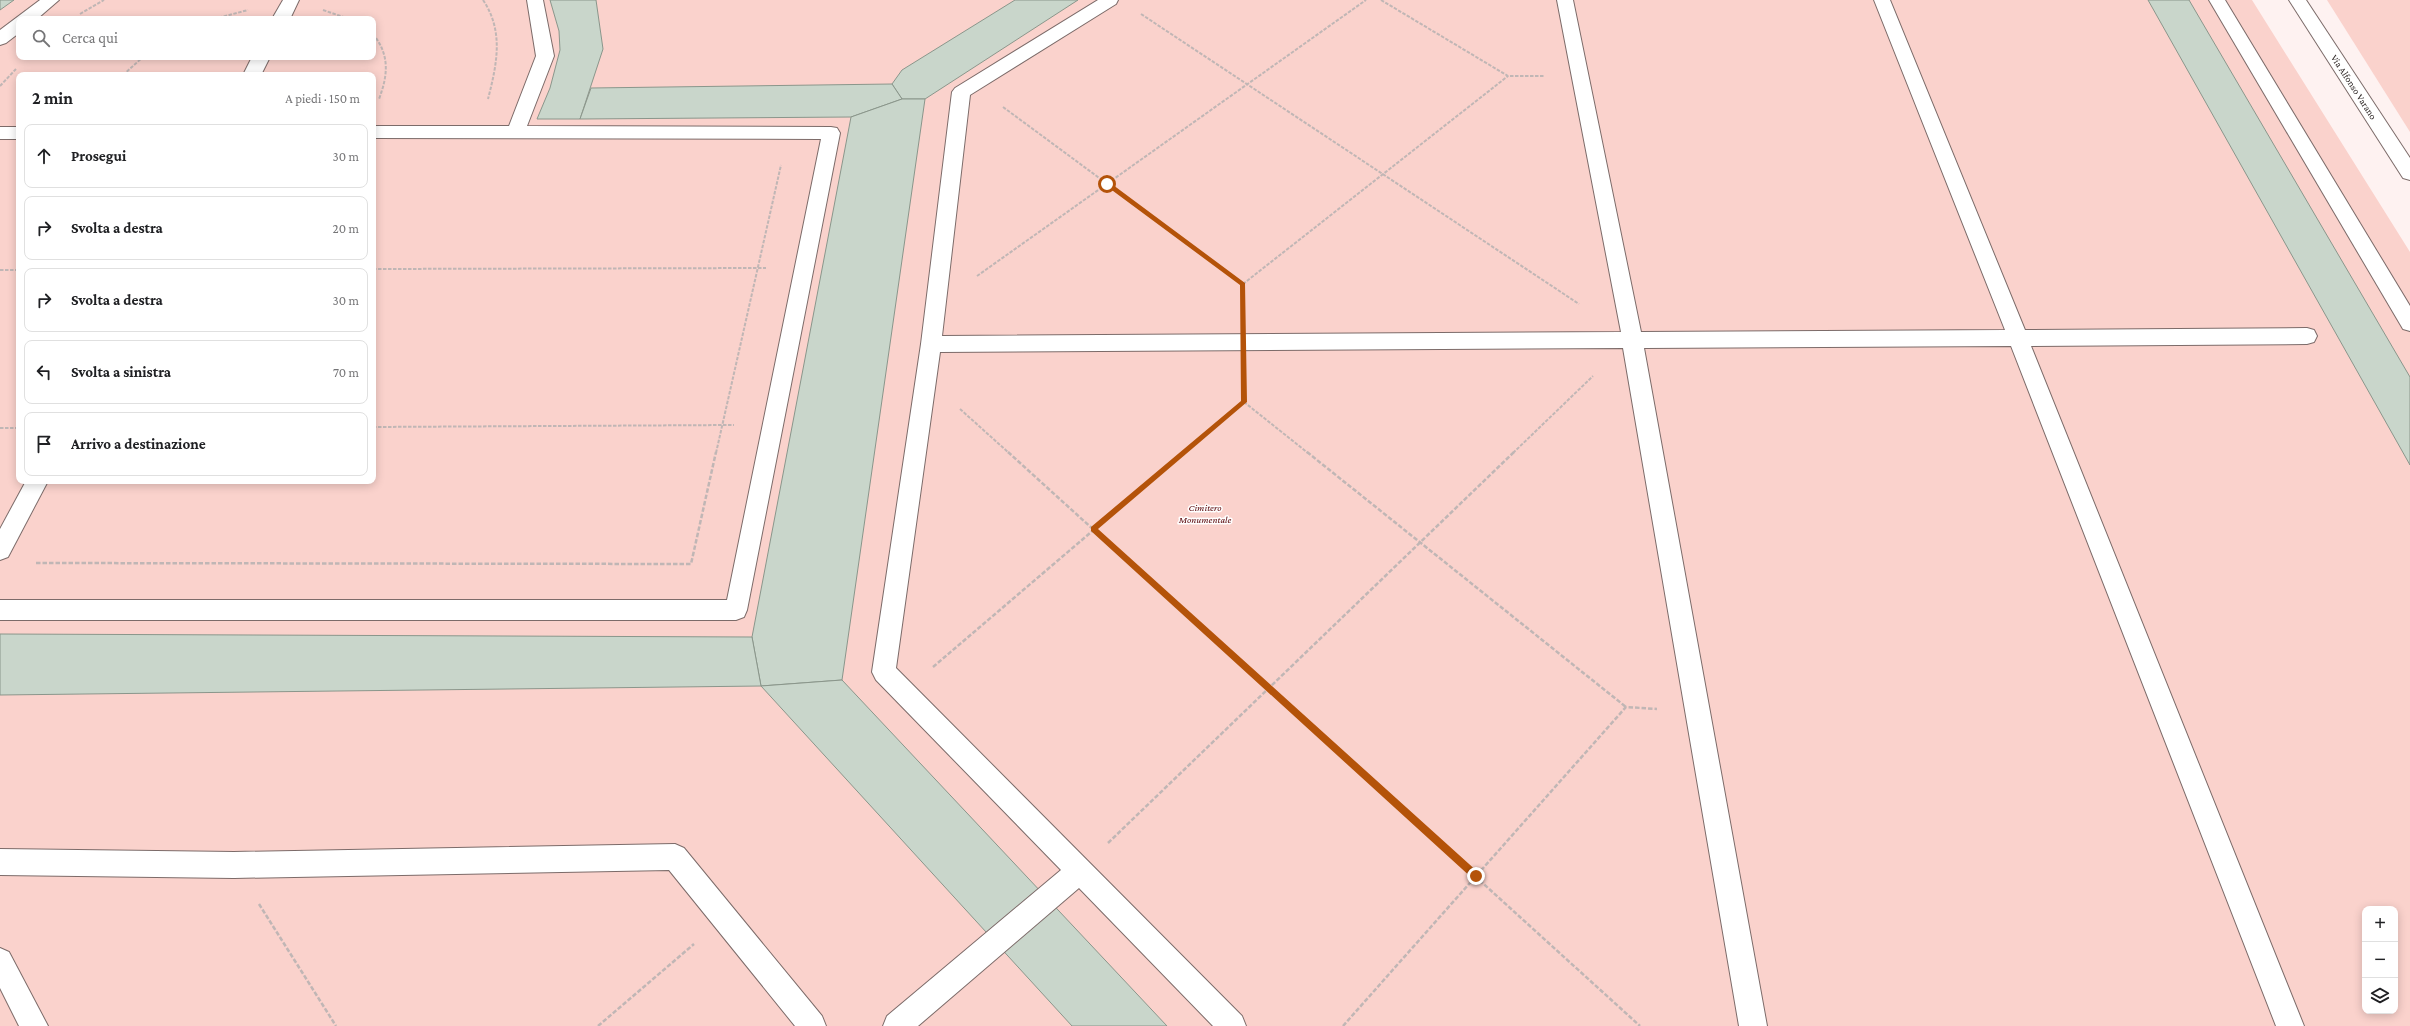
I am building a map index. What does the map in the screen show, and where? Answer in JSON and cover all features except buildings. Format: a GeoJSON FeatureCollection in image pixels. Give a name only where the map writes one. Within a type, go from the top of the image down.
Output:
{"type":"FeatureCollection","features":[{"type":"Feature","properties":{"kind":"street"},"geometry":{"type":"LineString","coordinates":[[29,16],[51,0]]}},
{"type":"Feature","properties":{"kind":"street"},"geometry":{"type":"LineString","coordinates":[[283,16],[291,0]]}},
{"type":"Feature","properties":{"kind":"street"},"geometry":{"type":"LineString","coordinates":[[516,132],[545,56],[535,0]]}},
{"type":"Feature","properties":{"kind":"street"},"geometry":{"type":"LineString","coordinates":[[1110,0],[961,92],[931,344],[884,672],[1232,1026]]}},
{"type":"Feature","properties":{"kind":"street"},"geometry":{"type":"LineString","coordinates":[[1565,0],[1632,339],[1753,1026]]}},
{"type":"Feature","properties":{"kind":"street"},"geometry":{"type":"LineString","coordinates":[[1882,0],[2018,338],[2290,1026]]}},
{"type":"Feature","properties":{"kind":"street"},"geometry":{"type":"LineString","coordinates":[[2217,0],[2410,322]]}},
{"type":"Feature","properties":{"kind":"street","name":"Via Alfonso Varano"},"geometry":{"type":"LineString","coordinates":[[2297,0],[2410,173]]}},
{"type":"Feature","properties":{"kind":"street"},"geometry":{"type":"LineString","coordinates":[[0,39],[16,26]]}},
{"type":"Feature","properties":{"kind":"street"},"geometry":{"type":"LineString","coordinates":[[254,72],[260,60]]}},
{"type":"Feature","properties":{"kind":"street"},"geometry":{"type":"LineString","coordinates":[[0,610],[736,610],[831,133],[376,132]]}},
{"type":"Feature","properties":{"kind":"street"},"geometry":{"type":"LineString","coordinates":[[0,133],[16,133]]}},
{"type":"Feature","properties":{"kind":"street"},"geometry":{"type":"LineString","coordinates":[[931,344],[2307,336]]}},
{"type":"Feature","properties":{"kind":"street"},"geometry":{"type":"LineString","coordinates":[[0,550],[35,484]]}},
{"type":"Feature","properties":{"kind":"street"},"geometry":{"type":"LineString","coordinates":[[0,862],[234,865],[675,858],[812,1026]]}},
{"type":"Feature","properties":{"kind":"street"},"geometry":{"type":"LineString","coordinates":[[897,1026],[1079,870]]}},
{"type":"Feature","properties":{"kind":"street"},"geometry":{"type":"LineString","coordinates":[[0,962],[34,1026]]}},
{"type":"Feature","properties":{"kind":"path"},"geometry":{"type":"LineString","coordinates":[[78,16],[104,0]]}},
{"type":"Feature","properties":{"kind":"path"},"geometry":{"type":"LineString","coordinates":[[477,133],[494,79],[500,47],[495,25],[483,0]]}},
{"type":"Feature","properties":{"kind":"path"},"geometry":{"type":"LineString","coordinates":[[935,305],[1366,0]]}},
{"type":"Feature","properties":{"kind":"path"},"geometry":{"type":"LineString","coordinates":[[1381,0],[1508,76],[1580,76]]}},
{"type":"Feature","properties":{"kind":"path"},"geometry":{"type":"LineString","coordinates":[[1139,13],[1580,304]]}},
{"type":"Feature","properties":{"kind":"path"},"geometry":{"type":"LineString","coordinates":[[376,37],[380,42],[388,60],[385,84],[379,100]]}},
{"type":"Feature","properties":{"kind":"path"},"geometry":{"type":"LineString","coordinates":[[126,72],[140,60]]}},
{"type":"Feature","properties":{"kind":"path"},"geometry":{"type":"LineString","coordinates":[[0,86],[17,68]]}},
{"type":"Feature","properties":{"kind":"path"},"geometry":{"type":"LineString","coordinates":[[1243,284],[1508,76]]}},
{"type":"Feature","properties":{"kind":"path"},"geometry":{"type":"LineString","coordinates":[[974,85],[1243,284]]}},
{"type":"Feature","properties":{"kind":"path"},"geometry":{"type":"LineString","coordinates":[[32,563],[690,564],[724,426],[782,163],[774,163]]}},
{"type":"Feature","properties":{"kind":"path"},"geometry":{"type":"LineString","coordinates":[[376,269],[804,268]]}},
{"type":"Feature","properties":{"kind":"path"},"geometry":{"type":"LineString","coordinates":[[0,270],[16,270]]}},
{"type":"Feature","properties":{"kind":"path"},"geometry":{"type":"LineString","coordinates":[[904,692],[1244,402],[1243,284]]}},
{"type":"Feature","properties":{"kind":"path"},"geometry":{"type":"LineString","coordinates":[[1079,870],[1271,688],[1632,339]]}},
{"type":"Feature","properties":{"kind":"path"},"geometry":{"type":"LineString","coordinates":[[925,378],[1271,688],[1640,1026]]}},
{"type":"Feature","properties":{"kind":"path"},"geometry":{"type":"LineString","coordinates":[[1244,402],[1626,707],[1698,713]]}},
{"type":"Feature","properties":{"kind":"path"},"geometry":{"type":"LineString","coordinates":[[376,427],[773,425]]}},
{"type":"Feature","properties":{"kind":"path"},"geometry":{"type":"LineString","coordinates":[[0,428],[16,428]]}},
{"type":"Feature","properties":{"kind":"path"},"geometry":{"type":"LineString","coordinates":[[1343,1026],[1626,707]]}},
{"type":"Feature","properties":{"kind":"path"},"geometry":{"type":"LineString","coordinates":[[234,865],[336,1026]]}},
{"type":"Feature","properties":{"kind":"path"},"geometry":{"type":"LineString","coordinates":[[598,1026],[724,918]]}},
{"type":"Feature","properties":{"kind":"green space","name":"Cimitero Monumentale"},"geometry":{"type":"Polygon","coordinates":[[[0,0],[2252,0],[2410,252],[2410,1026],[0,1026],[0,0]]]}},
{"type":"Feature","properties":{"kind":"green space"},"geometry":{"type":"Polygon","coordinates":[[[2327,0],[2410,0],[2410,132],[2327,0]]]}},
{"type":"Feature","properties":{"kind":"route"},"geometry":{"type":"LineString","coordinates":[[1107,184],[1243,284],[1244,402],[1094,529],[1271,688],[1476,876]]}}]}
